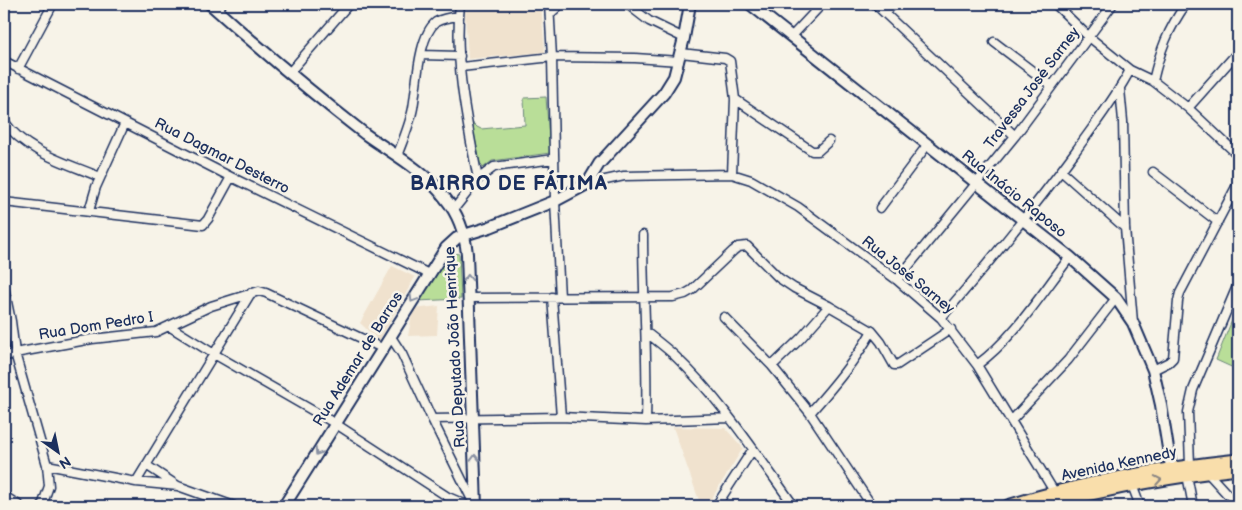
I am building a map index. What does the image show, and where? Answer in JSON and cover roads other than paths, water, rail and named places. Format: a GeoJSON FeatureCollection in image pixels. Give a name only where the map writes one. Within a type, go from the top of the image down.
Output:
{"type":"FeatureCollection","features":[{"type":"Feature","properties":{"kind":"main road","name":"Avenida Kennedy"},"geometry":{"type":"LineString","coordinates":[[1013,505],[1061,500],[1238,460]]}},
{"type":"Feature","properties":{"kind":"main road","name":"Avenida Kennedy"},"geometry":{"type":"LineString","coordinates":[[1042,506],[1122,476],[1171,467],[1207,472],[1238,469]]}},
{"type":"Feature","properties":{"kind":"street"},"geometry":{"type":"LineString","coordinates":[[18,69],[53,4]]}},
{"type":"Feature","properties":{"kind":"street"},"geometry":{"type":"LineString","coordinates":[[289,73],[349,4]]}},
{"type":"Feature","properties":{"kind":"street"},"geometry":{"type":"LineString","coordinates":[[460,4],[460,56],[466,117],[478,179]]}},
{"type":"Feature","properties":{"kind":"street"},"geometry":{"type":"LineString","coordinates":[[549,4],[551,13],[556,297],[561,417]]}},
{"type":"Feature","properties":{"kind":"street"},"geometry":{"type":"LineString","coordinates":[[551,13],[562,4]]}},
{"type":"Feature","properties":{"kind":"street"},"geometry":{"type":"LineString","coordinates":[[627,4],[650,21],[684,38]]}},
{"type":"Feature","properties":{"kind":"street"},"geometry":{"type":"LineString","coordinates":[[587,184],[599,164],[664,93],[674,77],[680,57],[690,4]]}},
{"type":"Feature","properties":{"kind":"street","name":"Rua Inácio Raposo"},"geometry":{"type":"LineString","coordinates":[[750,4],[1070,257],[1116,298],[1133,323],[1153,370],[1171,467]]}},
{"type":"Feature","properties":{"kind":"street"},"geometry":{"type":"LineString","coordinates":[[792,36],[822,4]]}},
{"type":"Feature","properties":{"kind":"street"},"geometry":{"type":"LineString","coordinates":[[874,4],[1015,136]]}},
{"type":"Feature","properties":{"kind":"street"},"geometry":{"type":"LineString","coordinates":[[885,13],[893,4]]}},
{"type":"Feature","properties":{"kind":"street"},"geometry":{"type":"LineString","coordinates":[[1055,4],[1088,36],[1130,70],[1153,81],[1188,108],[1238,155]]}},
{"type":"Feature","properties":{"kind":"street","name":"Travessa José Sarney"},"geometry":{"type":"LineString","coordinates":[[897,280],[1015,136],[1113,4]]}},
{"type":"Feature","properties":{"kind":"street"},"geometry":{"type":"LineString","coordinates":[[1153,81],[1160,51],[1167,33],[1186,4]]}},
{"type":"Feature","properties":{"kind":"street","name":"Rua Deputado João Henrique"},"geometry":{"type":"LineString","coordinates":[[216,6],[289,73],[364,133],[428,179],[454,209],[464,235],[467,254],[474,418],[475,506]]}},
{"type":"Feature","properties":{"kind":"street"},"geometry":{"type":"LineString","coordinates":[[397,156],[413,108],[417,74],[426,39],[432,26],[443,19],[459,16]]}},
{"type":"Feature","properties":{"kind":"street"},"geometry":{"type":"LineString","coordinates":[[994,42],[1052,86]]}},
{"type":"Feature","properties":{"kind":"street"},"geometry":{"type":"LineString","coordinates":[[1188,108],[1238,52]]}},
{"type":"Feature","properties":{"kind":"street"},"geometry":{"type":"LineString","coordinates":[[421,55],[460,56]]}},
{"type":"Feature","properties":{"kind":"street"},"geometry":{"type":"LineString","coordinates":[[461,67],[552,57],[722,58],[728,59],[732,65],[735,99],[732,174],[624,176],[587,184],[555,201],[490,227],[464,235]]}},
{"type":"Feature","properties":{"kind":"street","name":"Rua Dagmar Desterro"},"geometry":{"type":"LineString","coordinates":[[4,61],[231,177],[429,274]]}},
{"type":"Feature","properties":{"kind":"street"},"geometry":{"type":"LineString","coordinates":[[941,318],[1023,220],[1061,171],[1120,89],[1130,70]]}},
{"type":"Feature","properties":{"kind":"street"},"geometry":{"type":"LineString","coordinates":[[1120,89],[1125,228],[1133,323]]}},
{"type":"Feature","properties":{"kind":"street"},"geometry":{"type":"LineString","coordinates":[[735,99],[812,151],[818,151],[829,142]]}},
{"type":"Feature","properties":{"kind":"street"},"geometry":{"type":"LineString","coordinates":[[4,121],[21,140],[47,154],[100,177]]}},
{"type":"Feature","properties":{"kind":"street"},"geometry":{"type":"LineString","coordinates":[[89,211],[100,177],[125,123]]}},
{"type":"Feature","properties":{"kind":"street"},"geometry":{"type":"LineString","coordinates":[[880,208],[928,144]]}},
{"type":"Feature","properties":{"kind":"street"},"geometry":{"type":"LineString","coordinates":[[454,209],[478,179],[489,170],[501,165],[554,159]]}},
{"type":"Feature","properties":{"kind":"street"},"geometry":{"type":"LineString","coordinates":[[1061,171],[1125,228]]}},
{"type":"Feature","properties":{"kind":"street"},"geometry":{"type":"LineString","coordinates":[[1153,172],[1218,222]]}},
{"type":"Feature","properties":{"kind":"street","name":"Rua José Sarney"},"geometry":{"type":"LineString","coordinates":[[732,174],[751,180],[798,207],[897,280],[941,318],[977,365],[1061,500]]}},
{"type":"Feature","properties":{"kind":"street"},"geometry":{"type":"LineString","coordinates":[[4,202],[203,224],[208,220],[231,177]]}},
{"type":"Feature","properties":{"kind":"street"},"geometry":{"type":"LineString","coordinates":[[1153,370],[1173,358],[1180,293],[1238,183]]}},
{"type":"Feature","properties":{"kind":"street","name":"Rua Ademar de Barros"},"geometry":{"type":"LineString","coordinates":[[284,506],[384,349],[429,274],[451,243],[464,235]]}},
{"type":"Feature","properties":{"kind":"street"},"geometry":{"type":"LineString","coordinates":[[643,235],[648,373],[646,421]]}},
{"type":"Feature","properties":{"kind":"street"},"geometry":{"type":"LineString","coordinates":[[468,298],[673,297],[692,290],[738,247],[748,246],[780,278],[794,288],[872,331],[895,366],[951,329]]}},
{"type":"Feature","properties":{"kind":"street"},"geometry":{"type":"LineString","coordinates":[[977,365],[1012,332],[1070,257]]}},
{"type":"Feature","properties":{"kind":"street"},"geometry":{"type":"LineString","coordinates":[[1192,506],[1188,412],[1193,390],[1238,284]]}},
{"type":"Feature","properties":{"kind":"street"},"geometry":{"type":"LineString","coordinates":[[4,287],[15,353],[47,465],[49,486],[42,506]]}},
{"type":"Feature","properties":{"kind":"street","name":"Rua Dom Pedro I"},"geometry":{"type":"LineString","coordinates":[[4,357],[15,353],[92,340],[156,332],[212,306],[259,291],[384,349]]}},
{"type":"Feature","properties":{"kind":"street"},"geometry":{"type":"LineString","coordinates":[[136,482],[251,293]]}},
{"type":"Feature","properties":{"kind":"street"},"geometry":{"type":"LineString","coordinates":[[1012,420],[1068,360],[1116,298]]}},
{"type":"Feature","properties":{"kind":"street"},"geometry":{"type":"LineString","coordinates":[[772,366],[802,338],[829,306]]}},
{"type":"Feature","properties":{"kind":"street"},"geometry":{"type":"LineString","coordinates":[[724,316],[772,366],[810,413],[872,506]]}},
{"type":"Feature","properties":{"kind":"street"},"geometry":{"type":"LineString","coordinates":[[169,326],[336,424],[448,497],[469,506]]}},
{"type":"Feature","properties":{"kind":"street"},"geometry":{"type":"LineString","coordinates":[[810,413],[841,377],[872,331]]}},
{"type":"Feature","properties":{"kind":"street"},"geometry":{"type":"LineString","coordinates":[[647,333],[674,356],[709,393],[794,506]]}},
{"type":"Feature","properties":{"kind":"street"},"geometry":{"type":"LineString","coordinates":[[391,337],[402,354],[475,506]]}},
{"type":"Feature","properties":{"kind":"street"},"geometry":{"type":"LineString","coordinates":[[432,419],[561,417],[646,421],[729,418]]}},
{"type":"Feature","properties":{"kind":"street"},"geometry":{"type":"LineString","coordinates":[[716,506],[753,449]]}},
{"type":"Feature","properties":{"kind":"street"},"geometry":{"type":"LineString","coordinates":[[47,465],[136,482],[178,486]]}},
{"type":"Feature","properties":{"kind":"street"},"geometry":{"type":"LineString","coordinates":[[146,465],[178,486],[234,506]]}},
{"type":"Feature","properties":{"kind":"street"},"geometry":{"type":"LineString","coordinates":[[1207,472],[1238,503]]}},
{"type":"Feature","properties":{"kind":"street"},"geometry":{"type":"LineString","coordinates":[[1132,485],[1140,506]]}},
{"type":"Feature","properties":{"kind":"street"},"geometry":{"type":"LineString","coordinates":[[4,496],[20,506]]}},
{"type":"Feature","properties":{"kind":"district","name":"BAIRRO DE FÁTIMA"},"geometry":{"type":"Point","coordinates":[509,184]}}]}
